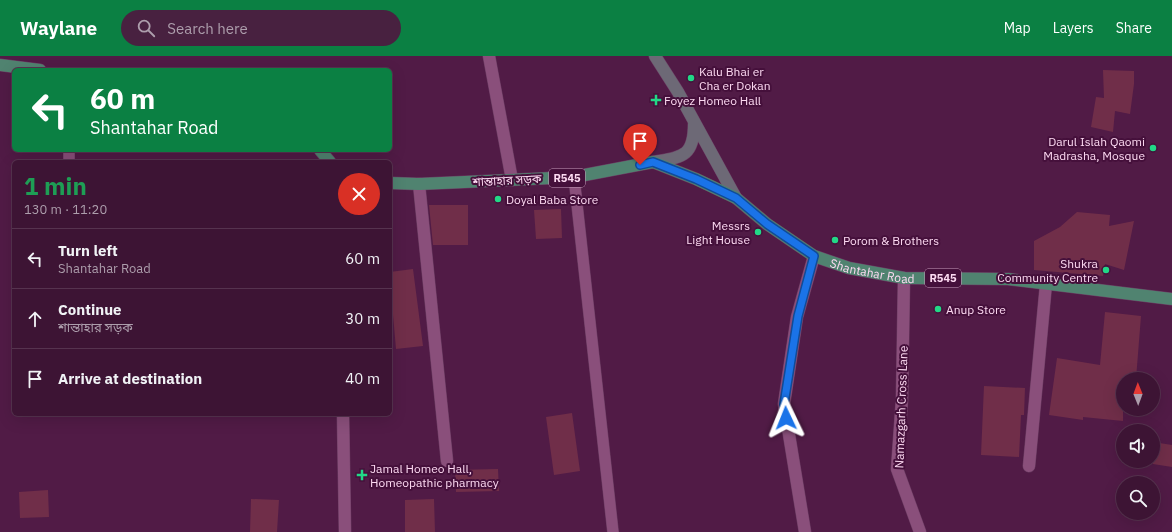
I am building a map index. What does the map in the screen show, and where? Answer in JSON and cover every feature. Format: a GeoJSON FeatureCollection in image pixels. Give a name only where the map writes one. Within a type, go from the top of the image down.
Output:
{"type":"FeatureCollection","features":[{"type":"Feature","properties":{"kind":"main road"},"geometry":{"type":"LineString","coordinates":[[655,56],[678,92],[736,198]]}},
{"type":"Feature","properties":{"kind":"main road"},"geometry":{"type":"LineString","coordinates":[[0,65],[24,68]]}},
{"type":"Feature","properties":{"kind":"main road"},"geometry":{"type":"LineString","coordinates":[[653,162],[682,155],[690,149],[694,140],[694,123]]}},
{"type":"Feature","properties":{"kind":"main road"},"geometry":{"type":"LineString","coordinates":[[322,152],[328,160]]}},
{"type":"Feature","properties":{"kind":"main road","name":"শান্তাহার সড়ক"},"geometry":{"type":"LineString","coordinates":[[392,183],[419,184],[574,177],[653,162]]}},
{"type":"Feature","properties":{"kind":"main road","name":"R545"},"geometry":{"type":"LineString","coordinates":[[653,162],[696,179],[736,198]]}},
{"type":"Feature","properties":{"kind":"main road","name":"Shantahar Road"},"geometry":{"type":"LineString","coordinates":[[736,198],[767,224],[814,256],[848,268],[904,278],[1008,279],[1172,299]]}},
{"type":"Feature","properties":{"kind":"street"},"geometry":{"type":"LineString","coordinates":[[489,56],[512,180]]}},
{"type":"Feature","properties":{"kind":"street"},"geometry":{"type":"LineString","coordinates":[[419,184],[447,461]]}},
{"type":"Feature","properties":{"kind":"street"},"geometry":{"type":"LineString","coordinates":[[805,532],[784,404],[798,316],[814,256]]}},
{"type":"Feature","properties":{"kind":"street","name":"Namazgarh Cross Lane"},"geometry":{"type":"LineString","coordinates":[[904,278],[902,399],[897,469],[920,532]]}},
{"type":"Feature","properties":{"kind":"street"},"geometry":{"type":"LineString","coordinates":[[1029,466],[1046,284]]}},
{"type":"Feature","properties":{"kind":"street"},"geometry":{"type":"LineString","coordinates":[[342,416],[345,532]]}},
{"type":"Feature","properties":{"kind":"lane"},"geometry":{"type":"LineString","coordinates":[[574,177],[613,532]]}},
{"type":"Feature","properties":{"kind":"building"},"geometry":{"type":"Polygon","coordinates":[[[1103,70],[1134,71],[1134,84],[1130,114],[1115,111],[1113,132],[1091,127],[1096,97],[1104,98],[1103,70]]]}},
{"type":"Feature","properties":{"kind":"building"},"geometry":{"type":"Polygon","coordinates":[[[429,205],[468,205],[468,245],[433,245],[429,205]]]}},
{"type":"Feature","properties":{"kind":"building"},"geometry":{"type":"Polygon","coordinates":[[[561,209],[562,238],[536,239],[534,210],[561,209]]]}},
{"type":"Feature","properties":{"kind":"building"},"geometry":{"type":"Polygon","coordinates":[[[1077,212],[1110,215],[1109,226],[1134,221],[1124,270],[1105,264],[1103,276],[1034,270],[1034,241],[1060,227],[1077,212]]]}},
{"type":"Feature","properties":{"kind":"building"},"geometry":{"type":"Polygon","coordinates":[[[413,269],[423,346],[396,349],[392,303],[392,272],[413,269]]]}},
{"type":"Feature","properties":{"kind":"building"},"geometry":{"type":"Polygon","coordinates":[[[1105,312],[1141,316],[1137,372],[1116,372],[1116,416],[1123,416],[1123,421],[1083,417],[1083,420],[1049,415],[1057,358],[1100,365],[1105,312]]]}},
{"type":"Feature","properties":{"kind":"building"},"geometry":{"type":"Polygon","coordinates":[[[984,386],[1025,388],[1024,415],[1021,415],[1019,457],[981,455],[984,386]]]}},
{"type":"Feature","properties":{"kind":"building"},"geometry":{"type":"Polygon","coordinates":[[[572,413],[580,471],[554,475],[546,417],[572,413]]]}},
{"type":"Feature","properties":{"kind":"building"},"geometry":{"type":"Polygon","coordinates":[[[1160,443],[1172,445],[1172,467],[1160,465],[1160,443]]]}},
{"type":"Feature","properties":{"kind":"building"},"geometry":{"type":"Polygon","coordinates":[[[498,469],[499,491],[456,492],[455,470],[498,469]]]}},
{"type":"Feature","properties":{"kind":"building"},"geometry":{"type":"Polygon","coordinates":[[[48,490],[49,517],[20,518],[19,492],[48,490]]]}},
{"type":"Feature","properties":{"kind":"building"},"geometry":{"type":"Polygon","coordinates":[[[251,499],[279,500],[277,532],[250,532],[251,499]]]}},
{"type":"Feature","properties":{"kind":"building"},"geometry":{"type":"Polygon","coordinates":[[[434,499],[435,532],[405,532],[405,500],[434,499]]]}},
{"type":"Feature","properties":{"kind":"place","name":"Kalu Bhai er Cha er Dokan"},"geometry":{"type":"Point","coordinates":[691,78]}},
{"type":"Feature","properties":{"kind":"place","name":"Foyez Homeo Hall"},"geometry":{"type":"Point","coordinates":[656,100]}},
{"type":"Feature","properties":{"kind":"place","name":"Darul Islah Qaomi Madrasha, Mosque"},"geometry":{"type":"Point","coordinates":[1153,148]}},
{"type":"Feature","properties":{"kind":"place","name":"Doyal Baba Store"},"geometry":{"type":"Point","coordinates":[498,199]}},
{"type":"Feature","properties":{"kind":"place","name":"Messrs Light House"},"geometry":{"type":"Point","coordinates":[758,232]}},
{"type":"Feature","properties":{"kind":"place","name":"Porom & Brothers"},"geometry":{"type":"Point","coordinates":[835,240]}},
{"type":"Feature","properties":{"kind":"place","name":"Shukra Community Centre"},"geometry":{"type":"Point","coordinates":[1106,270]}},
{"type":"Feature","properties":{"kind":"place","name":"Anup Store"},"geometry":{"type":"Point","coordinates":[938,309]}},
{"type":"Feature","properties":{"kind":"place","name":"Jamal Homeo Hall, Homeopathic pharmacy"},"geometry":{"type":"Point","coordinates":[362,475]}},
{"type":"Feature","properties":{"kind":"route"},"geometry":{"type":"LineString","coordinates":[[640,165],[653,162],[696,179],[736,198],[767,224],[814,256],[798,316],[784,404],[786,418]]}}]}
